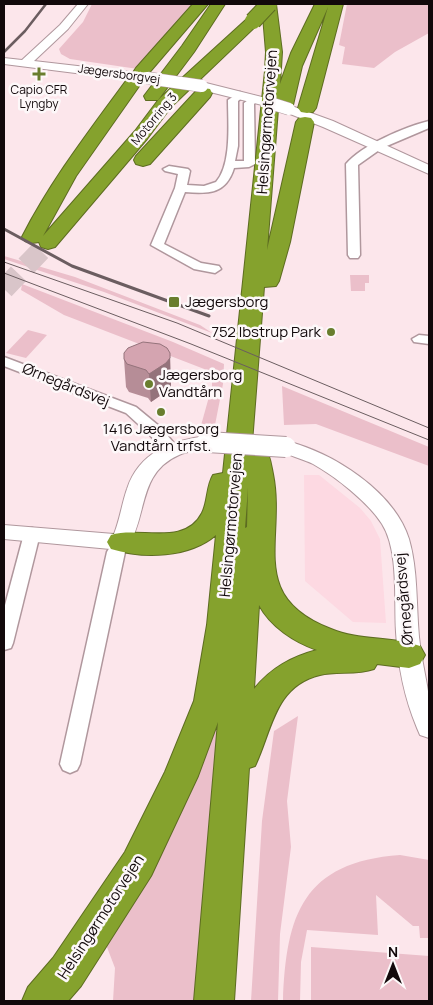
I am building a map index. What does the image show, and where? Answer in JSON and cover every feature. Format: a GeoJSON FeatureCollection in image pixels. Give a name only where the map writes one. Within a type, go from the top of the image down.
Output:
{"type":"FeatureCollection","features":[{"type":"Feature","properties":{"kind":"highway"},"geometry":{"type":"LineString","coordinates":[[40,240],[46,208],[69,170],[140,77],[201,4]]}},
{"type":"Feature","properties":{"kind":"highway","name":"Motorring 3"},"geometry":{"type":"LineString","coordinates":[[40,240],[95,166],[158,88],[218,4]]}},
{"type":"Feature","properties":{"kind":"highway","name":"Motorring 3"},"geometry":{"type":"LineString","coordinates":[[40,240],[141,135],[165,103],[269,4]]}},
{"type":"Feature","properties":{"kind":"highway","name":"Helsingørmotorvejen"},"geometry":{"type":"LineString","coordinates":[[42,1001],[67,972],[138,864],[181,776],[210,702],[222,625],[273,72],[274,52],[269,4]]}},
{"type":"Feature","properties":{"kind":"highway","name":"Helsingørmotorvejen"},"geometry":{"type":"LineString","coordinates":[[214,1001],[268,281],[286,91],[296,58],[322,4]]}},
{"type":"Feature","properties":{"kind":"highway"},"geometry":{"type":"LineString","coordinates":[[268,281],[279,250],[287,218],[306,115],[336,4]]}},
{"type":"Feature","properties":{"kind":"highway"},"geometry":{"type":"LineString","coordinates":[[40,240],[96,207],[140,164],[205,89]]}},
{"type":"Feature","properties":{"kind":"highway"},"geometry":{"type":"LineString","coordinates":[[239,165],[256,251]]}},
{"type":"Feature","properties":{"kind":"highway"},"geometry":{"type":"LineString","coordinates":[[121,542],[172,544],[190,540],[207,527],[215,514],[243,402]]}},
{"type":"Feature","properties":{"kind":"highway"},"geometry":{"type":"LineString","coordinates":[[255,451],[263,500],[259,565],[265,589],[274,605],[290,622],[300,629],[333,644],[409,655]]}},
{"type":"Feature","properties":{"kind":"highway"},"geometry":{"type":"LineString","coordinates":[[229,802],[253,722],[264,699],[277,684],[293,672],[314,663],[377,660],[409,655]]}},
{"type":"Feature","properties":{"kind":"street"},"geometry":{"type":"LineString","coordinates":[[26,62],[64,26],[78,6]]}},
{"type":"Feature","properties":{"kind":"street"},"geometry":{"type":"LineString","coordinates":[[43,47],[42,50],[53,60],[95,71]]}},
{"type":"Feature","properties":{"kind":"street","name":"Jægersborgvej"},"geometry":{"type":"LineString","coordinates":[[4,59],[140,77],[240,95],[306,115],[429,170]]}},
{"type":"Feature","properties":{"kind":"street"},"geometry":{"type":"LineString","coordinates":[[239,165],[233,146],[233,100],[240,95]]}},
{"type":"Feature","properties":{"kind":"street"},"geometry":{"type":"LineString","coordinates":[[181,188],[203,189],[216,186],[239,165],[249,103],[255,99]]}},
{"type":"Feature","properties":{"kind":"street"},"geometry":{"type":"LineString","coordinates":[[354,256],[352,164],[357,158],[429,124]]}},
{"type":"Feature","properties":{"kind":"street"},"geometry":{"type":"LineString","coordinates":[[169,169],[184,171],[181,188],[157,245],[198,266],[215,269]]}},
{"type":"Feature","properties":{"kind":"street","name":"Ørnegårdsvej"},"geometry":{"type":"LineString","coordinates":[[4,361],[131,410],[154,430],[172,450]]}},
{"type":"Feature","properties":{"kind":"street","name":"Ørnegårdsvej"},"geometry":{"type":"LineString","coordinates":[[121,542],[127,532],[141,477],[150,464],[172,450],[207,442],[286,447],[303,451],[330,466],[369,497],[391,521],[400,544],[413,683],[419,708],[429,728]]}},
{"type":"Feature","properties":{"kind":"street"},"geometry":{"type":"LineString","coordinates":[[4,532],[121,542],[116,552],[70,764]]}},
{"type":"Feature","properties":{"kind":"street"},"geometry":{"type":"LineString","coordinates":[[4,643],[32,534]]}},
{"type":"Feature","properties":{"kind":"shaded area"},"geometry":{"type":"Polygon","coordinates":[[[92,4],[195,4],[138,69],[70,59],[61,54],[59,49],[83,22],[92,4]]]}},
{"type":"Feature","properties":{"kind":"shaded area"},"geometry":{"type":"Polygon","coordinates":[[[347,4],[429,4],[429,33],[395,52],[374,68],[342,64],[345,47],[339,45],[347,4]]]}},
{"type":"Feature","properties":{"kind":"shaded area"},"geometry":{"type":"Polygon","coordinates":[[[4,256],[75,277],[200,325],[212,333],[104,292],[4,259],[4,256]]]}},
{"type":"Feature","properties":{"kind":"shaded area"},"geometry":{"type":"Polygon","coordinates":[[[350,275],[369,275],[369,283],[365,283],[365,291],[351,291],[350,275]]]}},
{"type":"Feature","properties":{"kind":"shaded area"},"geometry":{"type":"Polygon","coordinates":[[[22,284],[173,342],[224,364],[223,384],[214,430],[200,429],[212,386],[212,372],[64,315],[21,290],[22,284]]]}},
{"type":"Feature","properties":{"kind":"shaded area"},"geometry":{"type":"Polygon","coordinates":[[[28,330],[47,335],[26,358],[6,353],[28,330]]]}},
{"type":"Feature","properties":{"kind":"shaded area"},"geometry":{"type":"Polygon","coordinates":[[[282,386],[429,447],[429,466],[316,424],[284,425],[282,386]]]}},
{"type":"Feature","properties":{"kind":"shaded area"},"geometry":{"type":"Polygon","coordinates":[[[304,475],[319,475],[360,508],[371,521],[380,539],[386,623],[353,622],[305,581],[304,475]]]}},
{"type":"Feature","properties":{"kind":"shaded area"},"geometry":{"type":"Polygon","coordinates":[[[227,680],[202,1001],[113,1001],[115,968],[105,942],[227,680]]]}},
{"type":"Feature","properties":{"kind":"shaded area"},"geometry":{"type":"Polygon","coordinates":[[[298,716],[287,801],[291,847],[280,934],[278,1001],[251,1001],[262,821],[274,731],[298,716]]]}},
{"type":"Feature","properties":{"kind":"shaded area"},"geometry":{"type":"Polygon","coordinates":[[[400,855],[429,860],[429,938],[420,938],[419,926],[413,926],[376,895],[378,935],[307,930],[301,962],[300,1001],[283,1001],[289,943],[296,919],[306,898],[321,882],[341,869],[367,860],[400,855]]]}},
{"type":"Feature","properties":{"kind":"shaded area"},"geometry":{"type":"Polygon","coordinates":[[[311,947],[429,956],[429,1001],[311,1001],[311,947]]]}},
{"type":"Feature","properties":{"kind":"building"},"geometry":{"type":"Polygon","coordinates":[[[143,342],[160,344],[167,348],[170,353],[170,358],[166,363],[149,374],[146,370],[127,364],[124,359],[124,353],[128,348],[143,342]]]}},
{"type":"Feature","properties":{"kind":"tunnel"},"geometry":{"type":"LineString","coordinates":[[4,289],[48,243]]}},
{"type":"Feature","properties":{"kind":"tram line"},"geometry":{"type":"LineString","coordinates":[[4,262],[177,323],[429,428]]}},
{"type":"Feature","properties":{"kind":"tram line"},"geometry":{"type":"LineString","coordinates":[[4,273],[191,344],[429,440]]}},
{"type":"Feature","properties":{"kind":"railway"},"geometry":{"type":"LineString","coordinates":[[4,52],[25,31],[46,4]]}},
{"type":"Feature","properties":{"kind":"railway"},"geometry":{"type":"LineString","coordinates":[[4,229],[72,266],[209,316]]}},
{"type":"Feature","properties":{"kind":"place","name":"Capio CFR Lyngby"},"geometry":{"type":"Point","coordinates":[39,74]}},
{"type":"Feature","properties":{"kind":"place","name":"Jægersborg"},"geometry":{"type":"Point","coordinates":[174,302]}},
{"type":"Feature","properties":{"kind":"place","name":"752 Ibstrup Park"},"geometry":{"type":"Point","coordinates":[331,332]}},
{"type":"Feature","properties":{"kind":"place","name":"Jægersborg Vandtårn"},"geometry":{"type":"Point","coordinates":[149,384]}},
{"type":"Feature","properties":{"kind":"place","name":"1416 Jægersborg Vandtårn trfst."},"geometry":{"type":"Point","coordinates":[161,412]}}]}
